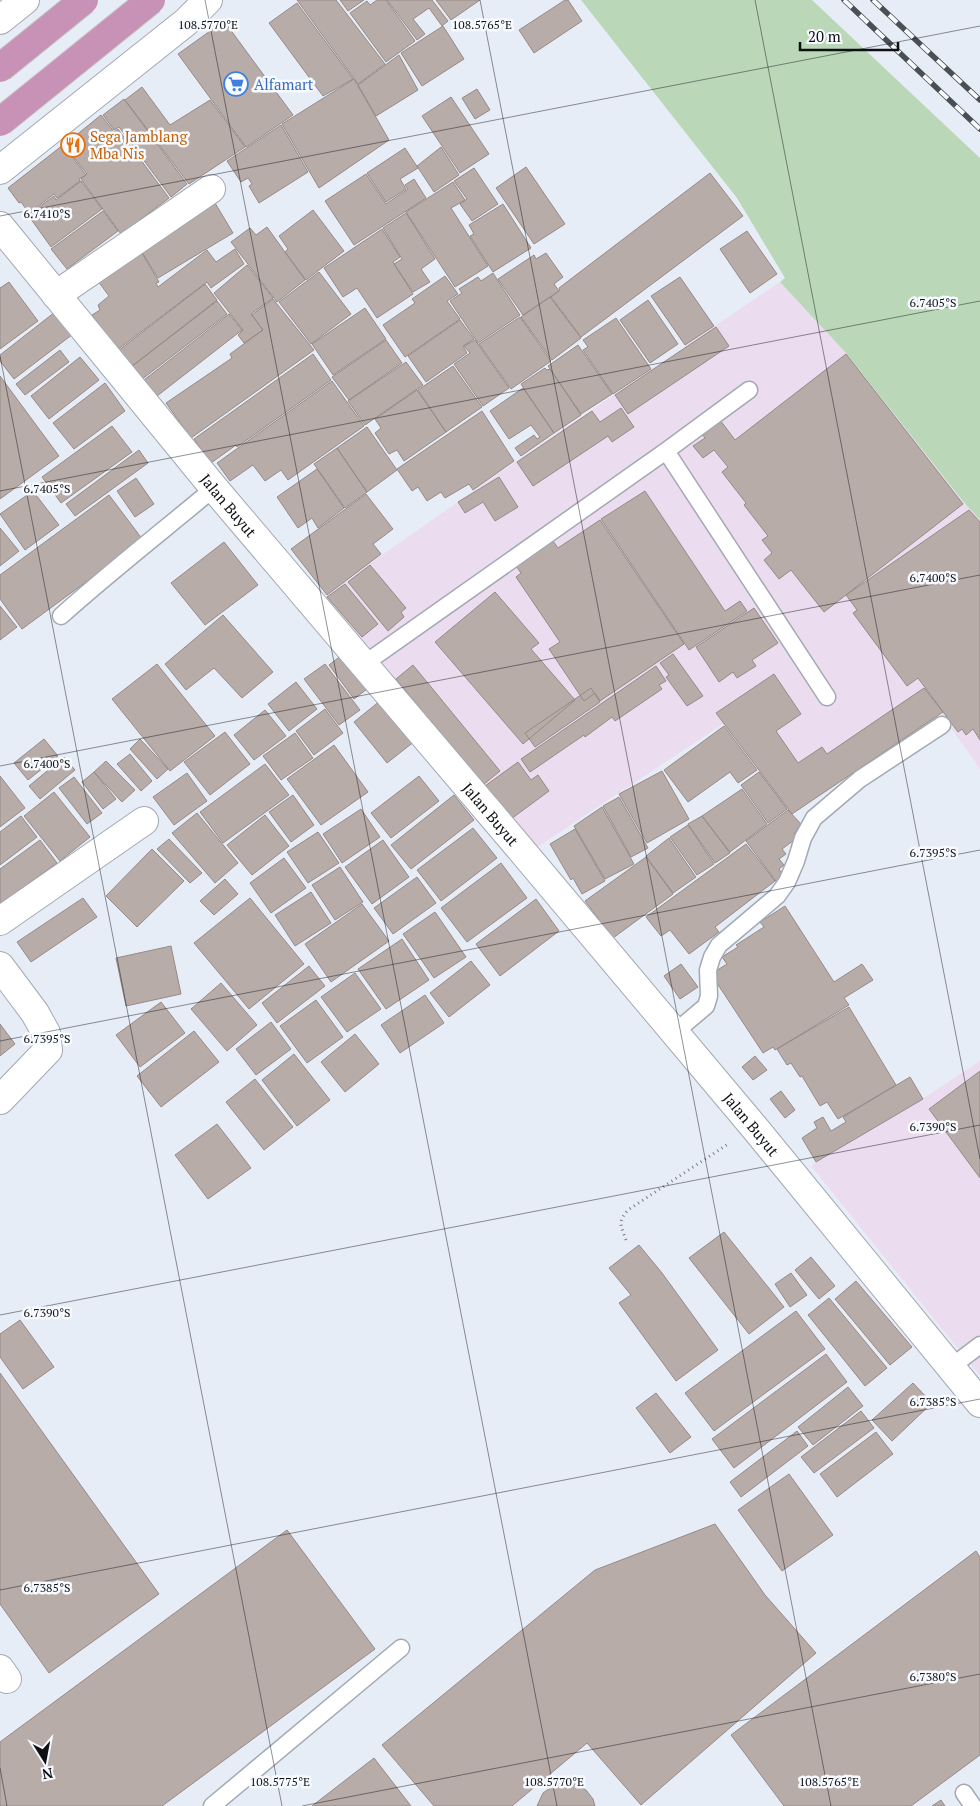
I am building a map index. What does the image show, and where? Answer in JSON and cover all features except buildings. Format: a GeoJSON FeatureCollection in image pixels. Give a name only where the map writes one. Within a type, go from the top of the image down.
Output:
{"type":"FeatureCollection","features":[{"type":"Feature","properties":{"kind":"highway"},"geometry":{"type":"LineString","coordinates":[[0,68],[84,0]]}},
{"type":"Feature","properties":{"kind":"highway"},"geometry":{"type":"LineString","coordinates":[[0,122],[151,0]]}},
{"type":"Feature","properties":{"kind":"street"},"geometry":{"type":"LineString","coordinates":[[0,170],[83,95],[186,22],[208,0]]}},
{"type":"Feature","properties":{"kind":"street"},"geometry":{"type":"LineString","coordinates":[[56,294],[211,188]]}},
{"type":"Feature","properties":{"kind":"street","name":"Jalan Buyut"},"geometry":{"type":"LineString","coordinates":[[0,226],[214,488],[754,1127],[980,1403]]}},
{"type":"Feature","properties":{"kind":"street"},"geometry":{"type":"LineString","coordinates":[[0,921],[144,821]]}},
{"type":"Feature","properties":{"kind":"street"},"geometry":{"type":"LineString","coordinates":[[0,966],[36,1013],[46,1033],[48,1050],[0,1100]]}},
{"type":"Feature","properties":{"kind":"lane"},"geometry":{"type":"LineString","coordinates":[[364,664],[666,451],[749,390]]}},
{"type":"Feature","properties":{"kind":"lane"},"geometry":{"type":"LineString","coordinates":[[666,451],[827,697]]}},
{"type":"Feature","properties":{"kind":"lane"},"geometry":{"type":"LineString","coordinates":[[61,616],[112,570],[163,531],[214,488]]}},
{"type":"Feature","properties":{"kind":"lane"},"geometry":{"type":"LineString","coordinates":[[674,1032],[700,1013],[706,1006],[709,996],[708,970],[712,957],[719,945],[777,896],[787,882],[803,838],[814,818],[860,779],[942,725]]}},
{"type":"Feature","properties":{"kind":"lane"},"geometry":{"type":"LineString","coordinates":[[951,1367],[980,1345]]}},
{"type":"Feature","properties":{"kind":"lane"},"geometry":{"type":"LineString","coordinates":[[212,1806],[401,1648]]}},
{"type":"Feature","properties":{"kind":"path"},"geometry":{"type":"LineString","coordinates":[[626,1240],[620,1223],[622,1216],[628,1210],[754,1127]]}},
{"type":"Feature","properties":{"kind":"shaded area"},"geometry":{"type":"Polygon","coordinates":[[[780,282],[846,353],[962,500],[980,520],[980,769],[941,714],[792,814],[723,724],[536,848],[325,598],[369,564],[515,462],[780,282]]]}},
{"type":"Feature","properties":{"kind":"shaded area"},"geometry":{"type":"Polygon","coordinates":[[[980,1061],[980,1376],[811,1166],[927,1096],[980,1061]]]}},
{"type":"Feature","properties":{"kind":"green space"},"geometry":{"type":"Polygon","coordinates":[[[581,0],[812,0],[980,158],[980,520],[962,500],[846,353],[780,282],[785,278],[737,198],[581,0]]]}},
{"type":"Feature","properties":{"kind":"railway"},"geometry":{"type":"LineString","coordinates":[[844,0],[980,129]]}},
{"type":"Feature","properties":{"kind":"railway"},"geometry":{"type":"LineString","coordinates":[[873,0],[980,100]]}},
{"type":"Feature","properties":{"kind":"place","name":"Alfamart"},"geometry":{"type":"Point","coordinates":[236,84]}},
{"type":"Feature","properties":{"kind":"place","name":"Sega Jamblang Mba Nis"},"geometry":{"type":"Point","coordinates":[73,145]}}]}
